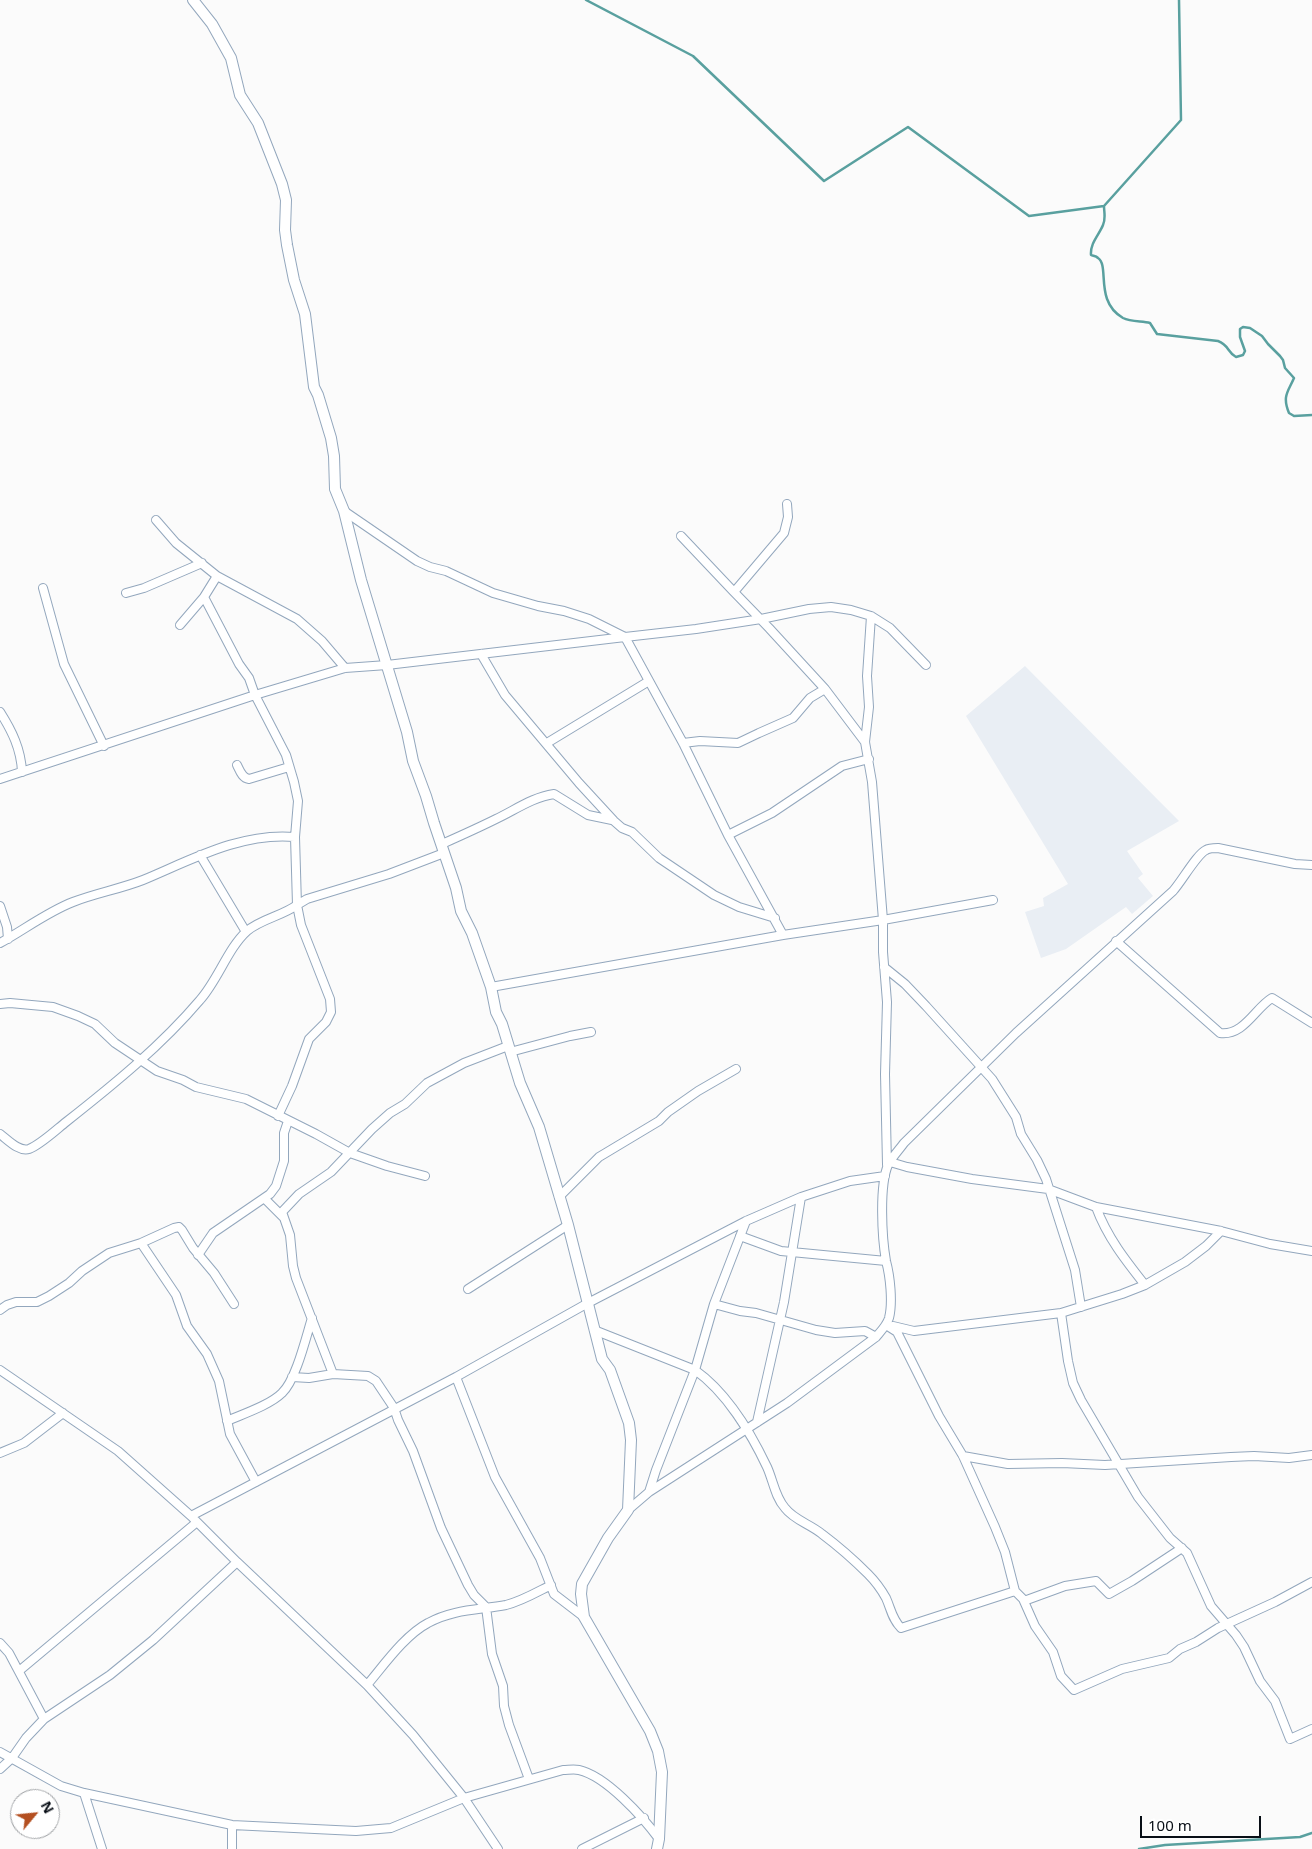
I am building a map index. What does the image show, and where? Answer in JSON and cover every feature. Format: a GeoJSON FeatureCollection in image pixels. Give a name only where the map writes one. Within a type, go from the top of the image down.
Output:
{"type":"FeatureCollection","features":[{"type":"Feature","properties":{"kind":"street"},"geometry":{"type":"LineString","coordinates":[[193,0],[212,24],[231,58],[240,95],[258,123],[282,184],[286,200],[285,230],[290,261],[305,314],[313,381],[331,438],[336,489],[344,511],[361,580],[407,732],[413,761],[443,848],[461,911],[472,934],[491,987],[494,1003],[520,1083],[539,1127],[568,1226],[602,1359],[610,1370],[629,1423],[631,1440],[628,1510]]}},
{"type":"Feature","properties":{"kind":"street"},"geometry":{"type":"LineString","coordinates":[[734,592],[784,533],[788,517],[787,504]]}},
{"type":"Feature","properties":{"kind":"street"},"geometry":{"type":"LineString","coordinates":[[344,511],[400,551],[423,564],[446,571],[493,593],[589,619],[624,637],[683,743],[728,835],[783,935]]}},
{"type":"Feature","properties":{"kind":"street"},"geometry":{"type":"LineString","coordinates":[[156,520],[176,543],[217,576],[297,619],[322,641],[345,668]]}},
{"type":"Feature","properties":{"kind":"street"},"geometry":{"type":"LineString","coordinates":[[681,536],[825,689],[865,742]]}},
{"type":"Feature","properties":{"kind":"street"},"geometry":{"type":"LineString","coordinates":[[126,593],[144,588],[202,563]]}},
{"type":"Feature","properties":{"kind":"street"},"geometry":{"type":"LineString","coordinates":[[180,625],[204,597],[217,576]]}},
{"type":"Feature","properties":{"kind":"street"},"geometry":{"type":"LineString","coordinates":[[43,588],[64,664],[104,746]]}},
{"type":"Feature","properties":{"kind":"street"},"geometry":{"type":"LineString","coordinates":[[204,597],[238,664],[249,678],[255,695],[278,739],[294,782],[298,801],[295,837],[297,905],[301,925],[330,998],[332,1012],[326,1022],[310,1039],[278,1116]]}},
{"type":"Feature","properties":{"kind":"street"},"geometry":{"type":"LineString","coordinates":[[0,779],[255,695],[345,668],[387,665],[761,620],[809,609],[831,607],[871,616],[890,628],[926,666]]}},
{"type":"Feature","properties":{"kind":"street"},"geometry":{"type":"LineString","coordinates":[[871,616],[867,676],[869,707],[865,742],[869,759],[884,920],[884,967],[887,1002],[884,1074],[889,1164]]}},
{"type":"Feature","properties":{"kind":"street"},"geometry":{"type":"LineString","coordinates":[[481,654],[505,695],[547,743],[578,783],[614,821],[622,828],[632,832],[671,867],[714,895],[748,910],[775,918]]}},
{"type":"Feature","properties":{"kind":"street"},"geometry":{"type":"LineString","coordinates":[[547,743],[649,681]]}},
{"type":"Feature","properties":{"kind":"street"},"geometry":{"type":"LineString","coordinates":[[683,743],[700,741],[738,744],[793,718],[810,698],[825,689]]}},
{"type":"Feature","properties":{"kind":"street"},"geometry":{"type":"LineString","coordinates":[[0,712],[13,733],[22,772]]}},
{"type":"Feature","properties":{"kind":"street"},"geometry":{"type":"LineString","coordinates":[[728,835],[772,813],[842,766],[869,759]]}},
{"type":"Feature","properties":{"kind":"street"},"geometry":{"type":"LineString","coordinates":[[237,765],[245,779],[289,767]]}},
{"type":"Feature","properties":{"kind":"street"},"geometry":{"type":"LineString","coordinates":[[0,1134],[16,1146],[28,1149],[87,1106],[140,1061],[201,999],[216,979],[234,948],[246,932],[257,924],[288,912],[307,899],[389,874],[443,848],[528,802],[546,795],[554,794],[588,815],[614,821]]}},
{"type":"Feature","properties":{"kind":"street"},"geometry":{"type":"LineString","coordinates":[[0,944],[52,912],[73,902],[140,881],[200,855],[244,840],[279,835],[295,837]]}},
{"type":"Feature","properties":{"kind":"street"},"geometry":{"type":"LineString","coordinates":[[584,1617],[581,1594],[582,1584],[608,1538],[628,1510],[649,1492],[758,1422],[876,1337],[886,1325],[889,1317],[890,1289],[883,1231],[885,1176],[889,1164],[904,1143],[1016,1033],[1173,891],[1184,879],[1200,854],[1207,849],[1218,848],[1295,864],[1312,865]]}},
{"type":"Feature","properties":{"kind":"street"},"geometry":{"type":"LineString","coordinates":[[200,855],[246,932]]}},
{"type":"Feature","properties":{"kind":"street"},"geometry":{"type":"LineString","coordinates":[[491,987],[993,900]]}},
{"type":"Feature","properties":{"kind":"street"},"geometry":{"type":"LineString","coordinates":[[0,906],[7,927],[8,939]]}},
{"type":"Feature","properties":{"kind":"street"},"geometry":{"type":"LineString","coordinates":[[1116,941],[1220,1033],[1234,1032],[1272,998],[1279,1000],[1312,1023]]}},
{"type":"Feature","properties":{"kind":"street"},"geometry":{"type":"LineString","coordinates":[[884,967],[905,984],[992,1079],[1016,1117],[1021,1134],[1037,1160],[1048,1189],[1074,1270],[1081,1307]]}},
{"type":"Feature","properties":{"kind":"street"},"geometry":{"type":"LineString","coordinates":[[0,1004],[10,1003],[53,1007],[78,1016],[95,1024],[115,1044],[157,1071],[196,1086],[246,1099],[263,1106],[278,1116],[350,1153],[386,1166],[425,1176]]}},
{"type":"Feature","properties":{"kind":"street"},"geometry":{"type":"LineString","coordinates":[[333,1374],[296,1278],[288,1228],[282,1212],[299,1194],[331,1172],[372,1129],[390,1113],[405,1104],[427,1083],[464,1063],[509,1049],[591,1032]]}},
{"type":"Feature","properties":{"kind":"street"},"geometry":{"type":"LineString","coordinates":[[559,1197],[599,1156],[659,1121],[668,1112],[698,1091],[736,1069]]}},
{"type":"Feature","properties":{"kind":"street"},"geometry":{"type":"LineString","coordinates":[[198,1255],[213,1233],[265,1199],[276,1186],[284,1161],[283,1138],[288,1121]]}},
{"type":"Feature","properties":{"kind":"street"},"geometry":{"type":"LineString","coordinates":[[889,1164],[1048,1189],[1096,1208],[1221,1231],[1270,1244],[1312,1251]]}},
{"type":"Feature","properties":{"kind":"street"},"geometry":{"type":"LineString","coordinates":[[19,1671],[194,1519],[256,1482],[456,1377],[588,1303],[746,1221],[801,1197],[850,1182],[885,1176]]}},
{"type":"Feature","properties":{"kind":"street"},"geometry":{"type":"LineString","coordinates":[[758,1422],[793,1252],[801,1197]]}},
{"type":"Feature","properties":{"kind":"street"},"geometry":{"type":"LineString","coordinates":[[265,1199],[284,1217]]}},
{"type":"Feature","properties":{"kind":"street"},"geometry":{"type":"LineString","coordinates":[[1096,1208],[1115,1245],[1145,1285]]}},
{"type":"Feature","properties":{"kind":"street"},"geometry":{"type":"LineString","coordinates":[[649,1492],[695,1370],[714,1304],[746,1221]]}},
{"type":"Feature","properties":{"kind":"street"},"geometry":{"type":"LineString","coordinates":[[468,1289],[568,1226]]}},
{"type":"Feature","properties":{"kind":"street"},"geometry":{"type":"LineString","coordinates":[[0,1310],[16,1302],[37,1302],[50,1296],[69,1283],[82,1270],[109,1253],[141,1243],[179,1227],[198,1255],[214,1273],[234,1304]]}},
{"type":"Feature","properties":{"kind":"street"},"geometry":{"type":"LineString","coordinates":[[886,1325],[914,1331],[1061,1313],[1145,1285],[1185,1262],[1206,1246],[1221,1231]]}},
{"type":"Feature","properties":{"kind":"street"},"geometry":{"type":"LineString","coordinates":[[740,1236],[780,1251],[886,1260]]}},
{"type":"Feature","properties":{"kind":"street"},"geometry":{"type":"LineString","coordinates":[[141,1243],[176,1295],[187,1326],[206,1354],[219,1381],[230,1434],[256,1482]]}},
{"type":"Feature","properties":{"kind":"street"},"geometry":{"type":"LineString","coordinates":[[714,1304],[816,1330],[835,1333],[865,1331],[876,1337]]}},
{"type":"Feature","properties":{"kind":"street"},"geometry":{"type":"LineString","coordinates":[[1061,1313],[1073,1383],[1138,1497],[1170,1538],[1188,1553],[1211,1606],[1244,1647],[1260,1681],[1275,1701],[1290,1739],[1312,1729]]}},
{"type":"Feature","properties":{"kind":"street"},"geometry":{"type":"LineString","coordinates":[[227,1421],[281,1394],[292,1377],[312,1318]]}},
{"type":"Feature","properties":{"kind":"street"},"geometry":{"type":"LineString","coordinates":[[886,1325],[898,1332],[939,1416],[963,1456],[1005,1552],[1015,1591],[1024,1601],[1035,1626],[1052,1652],[1061,1676],[1074,1690],[1122,1669],[1169,1658],[1180,1648],[1196,1642],[1226,1624],[1282,1599],[1312,1582]]}},
{"type":"Feature","properties":{"kind":"street"},"geometry":{"type":"LineString","coordinates":[[594,1330],[695,1370],[710,1380],[723,1395],[746,1430],[767,1468],[780,1502],[785,1509],[793,1517],[821,1533],[868,1574],[881,1590],[892,1616],[901,1628],[1015,1591]]}},
{"type":"Feature","properties":{"kind":"street"},"geometry":{"type":"LineString","coordinates":[[0,1370],[118,1451],[194,1519],[367,1685],[413,1735],[464,1798],[498,1849]]}},
{"type":"Feature","properties":{"kind":"street"},"geometry":{"type":"LineString","coordinates":[[292,1377],[309,1378],[333,1374],[368,1376],[376,1381],[394,1408],[413,1451],[441,1528],[468,1585],[474,1595],[486,1607],[492,1654],[503,1686],[504,1706],[508,1725],[528,1779]]}},
{"type":"Feature","properties":{"kind":"street"},"geometry":{"type":"LineString","coordinates":[[456,1377],[494,1477],[540,1558],[554,1594],[584,1617],[650,1731],[658,1751],[662,1772],[658,1844]]}},
{"type":"Feature","properties":{"kind":"street"},"geometry":{"type":"LineString","coordinates":[[0,1453],[24,1443],[63,1413]]}},
{"type":"Feature","properties":{"kind":"street"},"geometry":{"type":"LineString","coordinates":[[963,1456],[1008,1464],[1120,1465],[1231,1457],[1289,1458],[1312,1455]]}},
{"type":"Feature","properties":{"kind":"street"},"geometry":{"type":"LineString","coordinates":[[1024,1601],[1065,1586],[1096,1581],[1109,1594],[1182,1548]]}},
{"type":"Feature","properties":{"kind":"street"},"geometry":{"type":"LineString","coordinates":[[0,1769],[12,1758],[26,1738],[44,1719],[110,1675],[153,1640],[237,1562]]}},
{"type":"Feature","properties":{"kind":"street"},"geometry":{"type":"LineString","coordinates":[[367,1685],[405,1641],[427,1623],[450,1614],[507,1604],[552,1585]]}},
{"type":"Feature","properties":{"kind":"street"},"geometry":{"type":"LineString","coordinates":[[0,1643],[9,1653],[44,1719]]}},
{"type":"Feature","properties":{"kind":"street"},"geometry":{"type":"LineString","coordinates":[[0,1752],[61,1786],[84,1793],[232,1825],[356,1831],[391,1828],[464,1798],[563,1770],[578,1770],[592,1775],[606,1785],[644,1818],[658,1844]]}},
{"type":"Feature","properties":{"kind":"street"},"geometry":{"type":"LineString","coordinates":[[84,1793],[102,1849]]}},
{"type":"Feature","properties":{"kind":"street"},"geometry":{"type":"LineString","coordinates":[[582,1849],[644,1818]]}},
{"type":"Feature","properties":{"kind":"street"},"geometry":{"type":"LineString","coordinates":[[232,1825],[232,1849]]}},
{"type":"Feature","properties":{"kind":"shaded area"},"geometry":{"type":"Polygon","coordinates":[[[1025,666],[1179,821],[1127,851],[1143,874],[1138,878],[1153,896],[1132,914],[1126,907],[1066,949],[1041,958],[1025,912],[1044,906],[1043,898],[1068,884],[966,716],[1025,666]]]}},
{"type":"Feature","properties":{"kind":"waterway"},"geometry":{"type":"LineString","coordinates":[[586,0],[693,56],[824,181],[908,127],[1029,216],[1104,206],[1104,223],[1093,243],[1091,255],[1097,257],[1101,262],[1106,294],[1114,311],[1123,318],[1150,323],[1157,334],[1218,341],[1224,344],[1236,357],[1243,355],[1245,351],[1240,337],[1240,329],[1243,327],[1250,328],[1262,336],[1280,356],[1285,368],[1294,378],[1286,398],[1289,413],[1294,416],[1312,415]]}},
{"type":"Feature","properties":{"kind":"waterway"},"geometry":{"type":"LineString","coordinates":[[1104,206],[1181,120],[1179,0]]}},
{"type":"Feature","properties":{"kind":"waterway"},"geometry":{"type":"LineString","coordinates":[[1139,1849],[1165,1845],[1300,1837],[1312,1833]]}}]}
